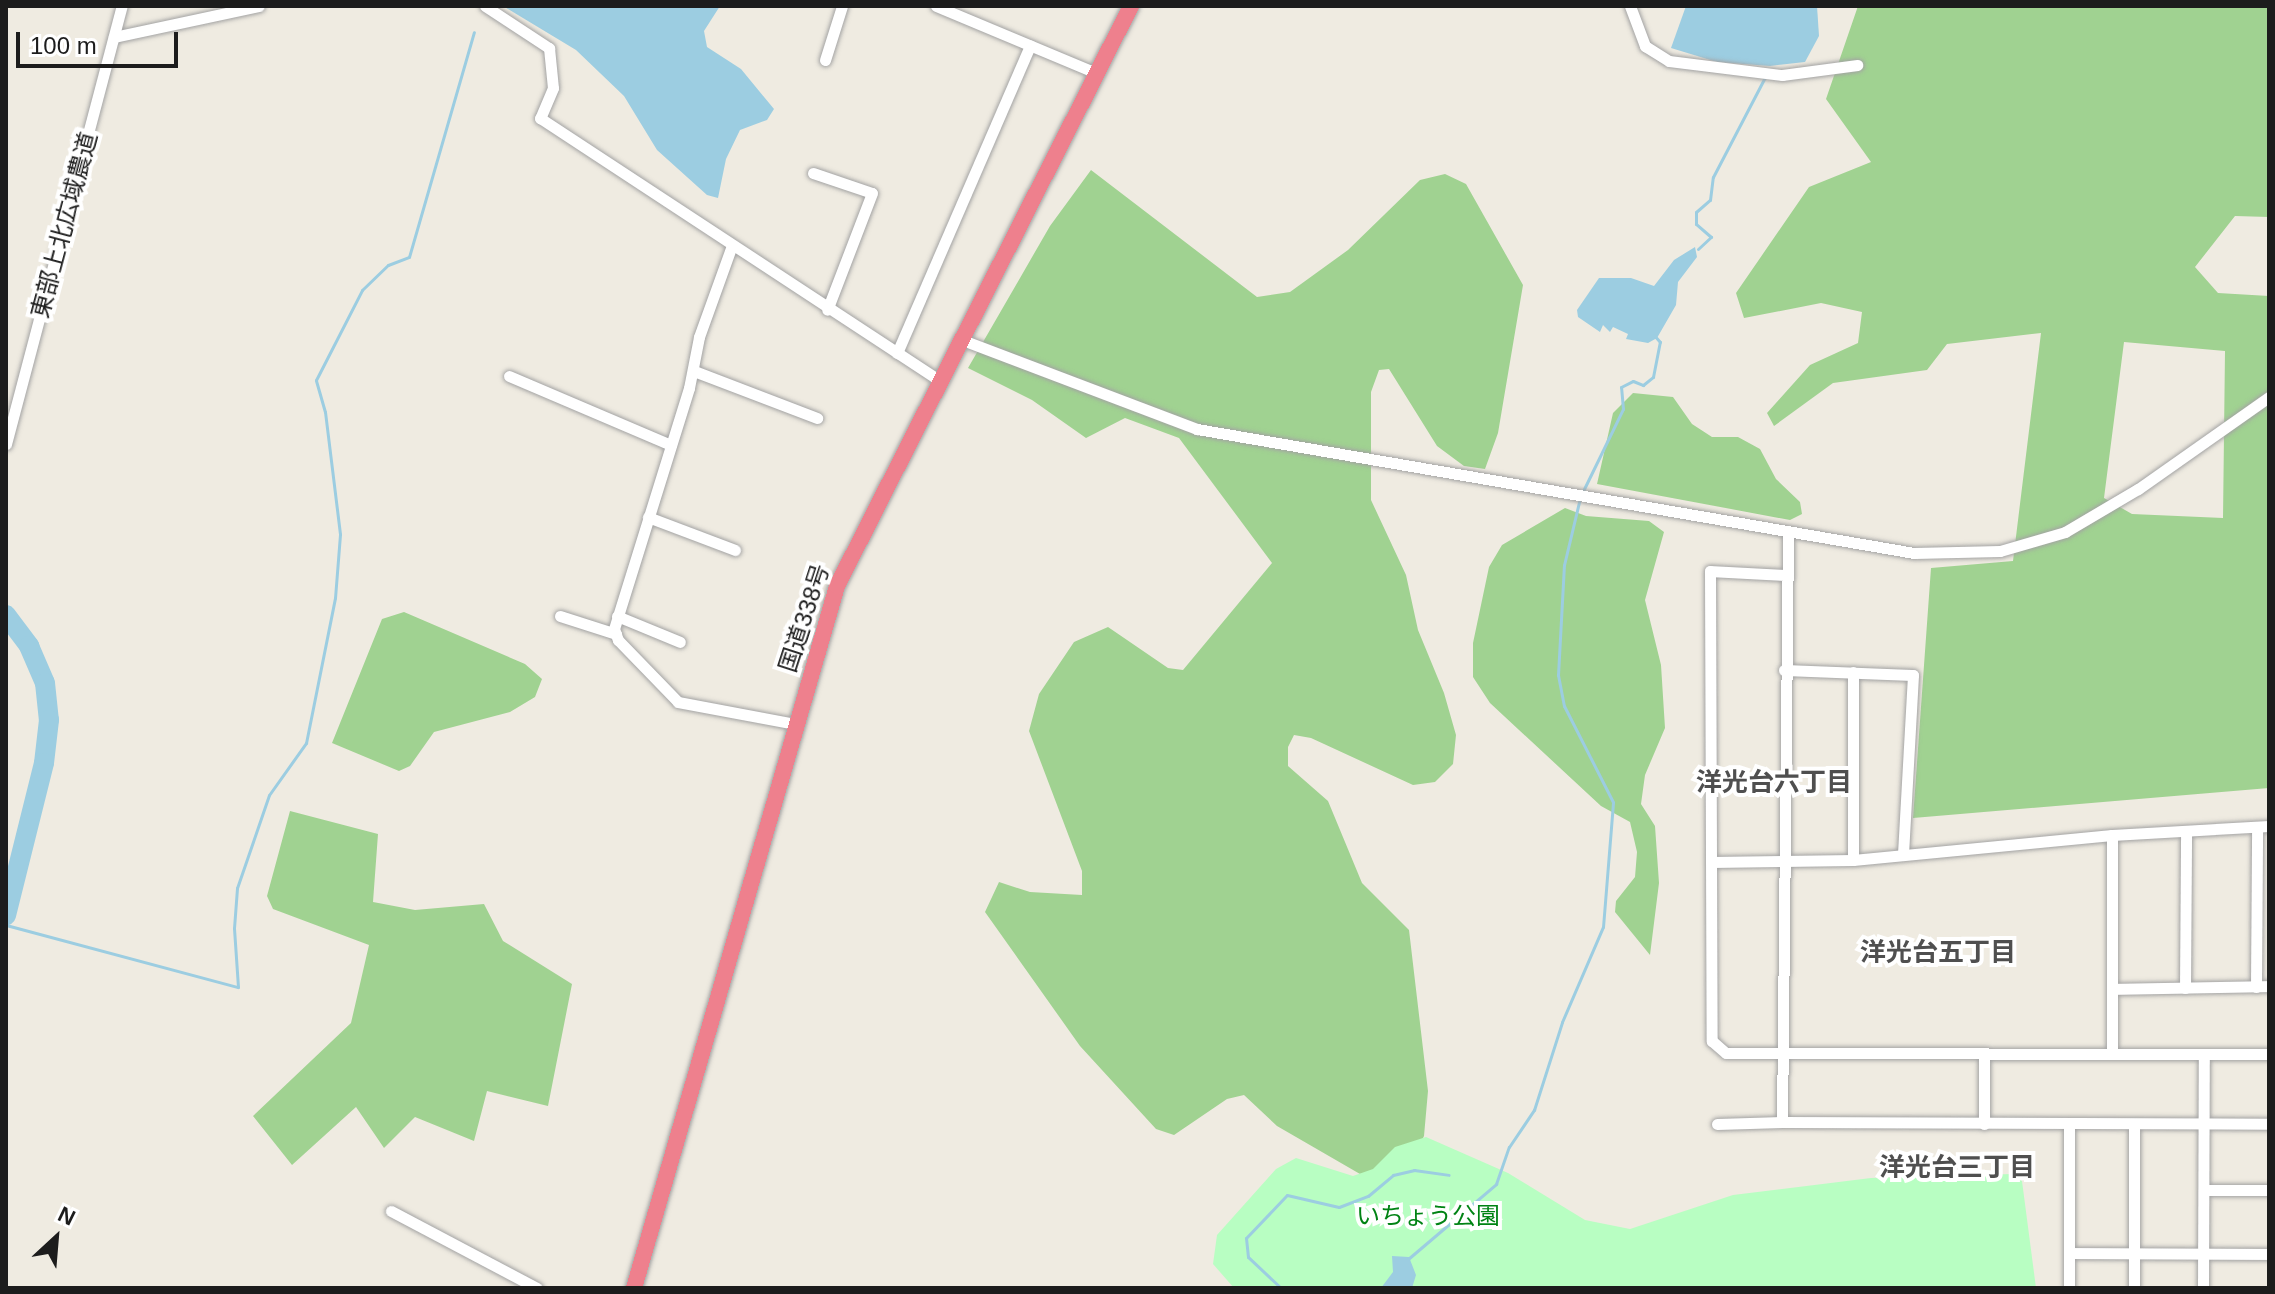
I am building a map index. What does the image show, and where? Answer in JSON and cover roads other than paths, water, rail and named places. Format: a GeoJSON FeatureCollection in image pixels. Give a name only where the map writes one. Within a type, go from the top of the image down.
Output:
{"type":"FeatureCollection","features":[{"type":"Feature","properties":{"kind":"highway","name":"国道338号"},"geometry":{"type":"LineString","coordinates":[[634,1288],[845,564],[1131,6]]}},
{"type":"Feature","properties":{"kind":"street","name":"東部上北広域農道"},"geometry":{"type":"LineString","coordinates":[[6,444],[122,6]]}},
{"type":"Feature","properties":{"kind":"street"},"geometry":{"type":"LineString","coordinates":[[114,37],[259,6]]}},
{"type":"Feature","properties":{"kind":"street"},"geometry":{"type":"LineString","coordinates":[[485,6],[549,48],[553,88],[540,118],[731,248],[939,380]]}},
{"type":"Feature","properties":{"kind":"street"},"geometry":{"type":"LineString","coordinates":[[825,60],[842,6]]}},
{"type":"Feature","properties":{"kind":"street"},"geometry":{"type":"LineString","coordinates":[[936,6],[1096,73]]}},
{"type":"Feature","properties":{"kind":"street"},"geometry":{"type":"LineString","coordinates":[[1630,6],[1645,46],[1669,61],[1782,75],[1857,65]]}},
{"type":"Feature","properties":{"kind":"street"},"geometry":{"type":"LineString","coordinates":[[897,353],[1030,46]]}},
{"type":"Feature","properties":{"kind":"street"},"geometry":{"type":"LineString","coordinates":[[813,173],[872,193],[827,310]]}},
{"type":"Feature","properties":{"kind":"street"},"geometry":{"type":"LineString","coordinates":[[616,634],[617,616],[694,371],[699,337],[731,248]]}},
{"type":"Feature","properties":{"kind":"street"},"geometry":{"type":"LineString","coordinates":[[960,339],[1197,429],[1788,533],[1940,554],[2034,543],[2090,521],[2269,397]]}},
{"type":"Feature","properties":{"kind":"street"},"geometry":{"type":"LineString","coordinates":[[694,371],[817,418]]}},
{"type":"Feature","properties":{"kind":"street"},"geometry":{"type":"LineString","coordinates":[[509,376],[671,445]]}},
{"type":"Feature","properties":{"kind":"street"},"geometry":{"type":"LineString","coordinates":[[648,517],[735,550]]}},
{"type":"Feature","properties":{"kind":"street"},"geometry":{"type":"LineString","coordinates":[[1782,1122],[1784,575],[1788,533]]}},
{"type":"Feature","properties":{"kind":"street"},"geometry":{"type":"LineString","coordinates":[[1784,575],[1710,571],[1712,1041],[1726,1053],[2269,1054]]}},
{"type":"Feature","properties":{"kind":"street"},"geometry":{"type":"LineString","coordinates":[[560,616],[616,634],[678,702],[796,724]]}},
{"type":"Feature","properties":{"kind":"street"},"geometry":{"type":"LineString","coordinates":[[617,616],[680,642]]}},
{"type":"Feature","properties":{"kind":"street"},"geometry":{"type":"LineString","coordinates":[[1784,670],[1913,675],[1903,855]]}},
{"type":"Feature","properties":{"kind":"street"},"geometry":{"type":"LineString","coordinates":[[1853,672],[1853,860]]}},
{"type":"Feature","properties":{"kind":"street"},"geometry":{"type":"LineString","coordinates":[[1711,862],[1853,860],[2112,835],[2263,827],[2263,986],[2113,989]]}},
{"type":"Feature","properties":{"kind":"street"},"geometry":{"type":"LineString","coordinates":[[2185,988],[2186,831]]}},
{"type":"Feature","properties":{"kind":"street"},"geometry":{"type":"LineString","coordinates":[[2112,835],[2112,1054]]}},
{"type":"Feature","properties":{"kind":"street"},"geometry":{"type":"LineString","coordinates":[[1984,1053],[1984,1124]]}},
{"type":"Feature","properties":{"kind":"street"},"geometry":{"type":"LineString","coordinates":[[2203,1288],[2204,1055]]}},
{"type":"Feature","properties":{"kind":"street"},"geometry":{"type":"LineString","coordinates":[[1717,1124],[2269,1124]]}},
{"type":"Feature","properties":{"kind":"street"},"geometry":{"type":"LineString","coordinates":[[2069,1125],[2069,1288]]}},
{"type":"Feature","properties":{"kind":"street"},"geometry":{"type":"LineString","coordinates":[[2134,1125],[2134,1288]]}},
{"type":"Feature","properties":{"kind":"street"},"geometry":{"type":"LineString","coordinates":[[2205,1190],[2269,1190]]}},
{"type":"Feature","properties":{"kind":"street"},"geometry":{"type":"LineString","coordinates":[[391,1211],[537,1288]]}},
{"type":"Feature","properties":{"kind":"street"},"geometry":{"type":"LineString","coordinates":[[2070,1253],[2269,1254]]}},
{"type":"Feature","properties":{"kind":"water"},"geometry":{"type":"Polygon","coordinates":[[[503,6],[720,6],[704,31],[707,47],[741,69],[774,109],[767,120],[740,130],[726,159],[718,198],[707,195],[657,150],[624,96],[576,50],[503,6]]]}},
{"type":"Feature","properties":{"kind":"water"},"geometry":{"type":"Polygon","coordinates":[[[1686,6],[1817,6],[1819,36],[1805,62],[1770,66],[1717,62],[1671,48],[1686,6]]]}},
{"type":"Feature","properties":{"kind":"water"},"geometry":{"type":"Polygon","coordinates":[[[1695,247],[1697,257],[1678,282],[1676,305],[1657,338],[1648,343],[1626,339],[1628,334],[1613,327],[1610,332],[1603,325],[1600,332],[1578,317],[1577,310],[1599,278],[1631,278],[1654,286],[1674,260],[1695,247]]]}},
{"type":"Feature","properties":{"kind":"water"},"geometry":{"type":"Polygon","coordinates":[[[1392,1256],[1409,1257],[1416,1275],[1412,1288],[1381,1288],[1393,1272],[1392,1256]]]}},
{"type":"Feature","properties":{"kind":"waterway"},"geometry":{"type":"LineString","coordinates":[[6,925],[238,987],[234,928],[237,888],[269,795],[306,743],[335,598],[340,534],[325,412],[316,380],[362,290],[388,265],[409,257],[474,32]]}},
{"type":"Feature","properties":{"kind":"waterway"},"geometry":{"type":"LineString","coordinates":[[1698,249],[1711,237],[1696,224],[1696,212],[1710,200],[1713,177],[1765,77]]}},
{"type":"Feature","properties":{"kind":"waterway"},"geometry":{"type":"LineString","coordinates":[[1583,491],[1623,409],[1621,387],[1633,381],[1643,385],[1653,377],[1660,342],[1654,335]]}},
{"type":"Feature","properties":{"kind":"waterway"},"geometry":{"type":"LineString","coordinates":[[1408,1259],[1496,1184],[1509,1147],[1534,1110],[1562,1022],[1603,927],[1613,802],[1564,706],[1558,675],[1564,565],[1580,498]]}},
{"type":"Feature","properties":{"kind":"waterway"},"geometry":{"type":"LineString","coordinates":[[6,615],[29,646],[45,683],[49,720],[44,763],[6,915]]}},
{"type":"Feature","properties":{"kind":"waterway"},"geometry":{"type":"LineString","coordinates":[[1281,1288],[1248,1257],[1246,1238],[1287,1195],[1339,1207],[1368,1196],[1393,1175],[1414,1170],[1449,1175]]}},
{"type":"Feature","properties":{"kind":"district","name":"洋光台六丁目"},"geometry":{"type":"Point","coordinates":[1774,783]}},
{"type":"Feature","properties":{"kind":"district","name":"洋光台五丁目"},"geometry":{"type":"Point","coordinates":[1938,953]}},
{"type":"Feature","properties":{"kind":"district","name":"洋光台三丁目"},"geometry":{"type":"Point","coordinates":[1957,1168]}},
{"type":"Feature","properties":{"kind":"park label","name":"いちょう公園"},"geometry":{"type":"Point","coordinates":[1428,1216]}}]}
